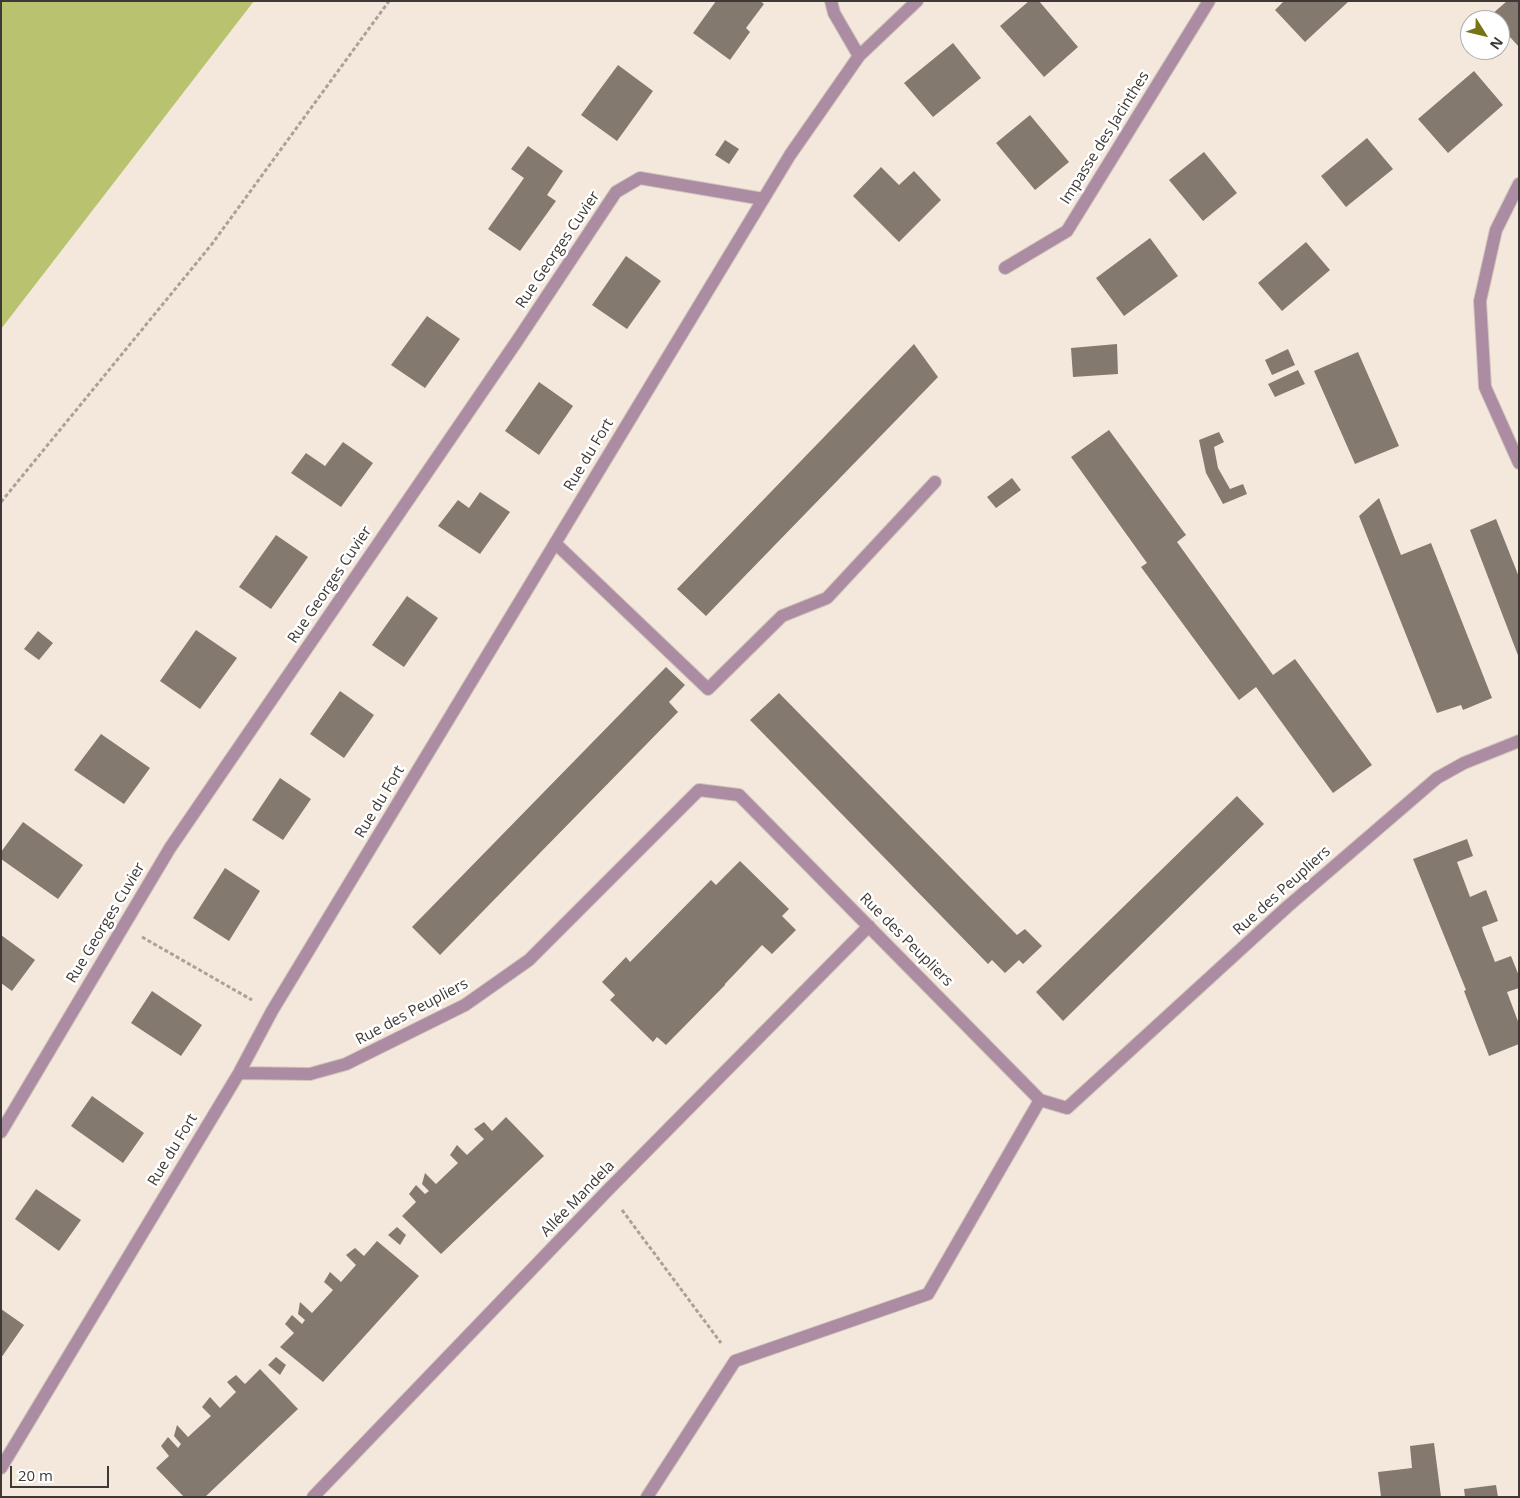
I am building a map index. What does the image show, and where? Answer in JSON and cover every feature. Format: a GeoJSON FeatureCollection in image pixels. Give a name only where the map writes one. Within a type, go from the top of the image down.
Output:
{"type":"FeatureCollection","features":[{"type":"Feature","properties":{"kind":"street"},"geometry":{"type":"LineString","coordinates":[[831,1],[834,13],[859,56]]}},
{"type":"Feature","properties":{"kind":"street","name":"Rue du Fort"},"geometry":{"type":"LineString","coordinates":[[1,1468],[239,1072],[272,1011],[790,154],[859,56],[917,1]]}},
{"type":"Feature","properties":{"kind":"street","name":"Impasse des Jacinthes"},"geometry":{"type":"LineString","coordinates":[[1005,268],[1067,231],[1209,1]]}},
{"type":"Feature","properties":{"kind":"street","name":"Rue Georges Cuvier"},"geometry":{"type":"LineString","coordinates":[[1,1132],[170,848],[517,341],[616,192],[640,178],[763,199]]}},
{"type":"Feature","properties":{"kind":"street"},"geometry":{"type":"LineString","coordinates":[[1519,184],[1496,230],[1480,301],[1486,388],[1519,463]]}},
{"type":"Feature","properties":{"kind":"street"},"geometry":{"type":"LineString","coordinates":[[555,543],[708,689],[782,616],[827,598],[935,482]]}},
{"type":"Feature","properties":{"kind":"street","name":"Rue des Peupliers"},"geometry":{"type":"LineString","coordinates":[[239,1072],[310,1074],[346,1064],[465,1005],[529,960],[700,790],[739,795],[1040,1100],[1068,1108],[1287,907],[1437,778],[1464,763],[1519,741]]}},
{"type":"Feature","properties":{"kind":"street","name":"Allée Mandela"},"geometry":{"type":"LineString","coordinates":[[313,1497],[607,1191],[869,926]]}},
{"type":"Feature","properties":{"kind":"street"},"geometry":{"type":"LineString","coordinates":[[647,1497],[735,1361],[928,1294],[1040,1100]]}},
{"type":"Feature","properties":{"kind":"path"},"geometry":{"type":"LineString","coordinates":[[1,502],[212,244],[389,1]]}},
{"type":"Feature","properties":{"kind":"path"},"geometry":{"type":"LineString","coordinates":[[123,926],[272,1011]]}},
{"type":"Feature","properties":{"kind":"path"},"geometry":{"type":"LineString","coordinates":[[607,1191],[735,1361]]}},
{"type":"Feature","properties":{"kind":"green space"},"geometry":{"type":"Polygon","coordinates":[[[1,1],[254,1],[1,329],[1,1]]]}},
{"type":"Feature","properties":{"kind":"building"},"geometry":{"type":"Polygon","coordinates":[[[716,1],[760,1],[764,4],[746,28],[750,32],[730,60],[693,33],[716,1]]]}},
{"type":"Feature","properties":{"kind":"building"},"geometry":{"type":"Polygon","coordinates":[[[1029,1],[1039,1],[1078,47],[1044,77],[1000,26],[1029,1]]]}},
{"type":"Feature","properties":{"kind":"building"},"geometry":{"type":"Polygon","coordinates":[[[1284,1],[1348,2],[1305,42],[1275,10],[1284,1]]]}},
{"type":"Feature","properties":{"kind":"building"},"geometry":{"type":"Polygon","coordinates":[[[1507,1],[1519,1],[1519,47],[1510,37],[1510,10],[1497,10],[1507,1]]]}},
{"type":"Feature","properties":{"kind":"building"},"geometry":{"type":"Polygon","coordinates":[[[953,43],[981,78],[933,117],[904,83],[953,43]]]}},
{"type":"Feature","properties":{"kind":"building"},"geometry":{"type":"Polygon","coordinates":[[[618,65],[653,91],[617,141],[581,115],[618,65]]]}},
{"type":"Feature","properties":{"kind":"building"},"geometry":{"type":"Polygon","coordinates":[[[1474,71],[1503,105],[1448,153],[1418,119],[1474,71]]]}},
{"type":"Feature","properties":{"kind":"building"},"geometry":{"type":"Polygon","coordinates":[[[1030,115],[1069,162],[1035,190],[996,143],[1030,115]]]}},
{"type":"Feature","properties":{"kind":"building"},"geometry":{"type":"Polygon","coordinates":[[[1367,138],[1393,169],[1346,207],[1321,176],[1367,138]]]}},
{"type":"Feature","properties":{"kind":"building"},"geometry":{"type":"Polygon","coordinates":[[[725,140],[739,149],[729,164],[715,155],[725,140]]]}},
{"type":"Feature","properties":{"kind":"building"},"geometry":{"type":"Polygon","coordinates":[[[528,146],[563,171],[547,195],[556,201],[520,251],[488,229],[524,178],[511,169],[528,146]]]}},
{"type":"Feature","properties":{"kind":"building"},"geometry":{"type":"Polygon","coordinates":[[[1204,152],[1237,193],[1203,221],[1169,180],[1204,152]]]}},
{"type":"Feature","properties":{"kind":"building"},"geometry":{"type":"Polygon","coordinates":[[[881,167],[899,185],[914,171],[941,200],[899,242],[853,196],[881,167]]]}},
{"type":"Feature","properties":{"kind":"building"},"geometry":{"type":"Polygon","coordinates":[[[1150,238],[1178,276],[1124,316],[1096,278],[1150,238]]]}},
{"type":"Feature","properties":{"kind":"building"},"geometry":{"type":"Polygon","coordinates":[[[1306,242],[1330,270],[1282,311],[1258,283],[1306,242]]]}},
{"type":"Feature","properties":{"kind":"building"},"geometry":{"type":"Polygon","coordinates":[[[626,256],[661,281],[627,329],[592,305],[626,256]]]}},
{"type":"Feature","properties":{"kind":"building"},"geometry":{"type":"Polygon","coordinates":[[[427,316],[460,339],[425,388],[391,365],[427,316]]]}},
{"type":"Feature","properties":{"kind":"building"},"geometry":{"type":"Polygon","coordinates":[[[914,344],[938,377],[706,616],[677,589],[914,344]]]}},
{"type":"Feature","properties":{"kind":"building"},"geometry":{"type":"Polygon","coordinates":[[[1117,344],[1118,374],[1073,377],[1071,348],[1117,344]]]}},
{"type":"Feature","properties":{"kind":"building"},"geometry":{"type":"Polygon","coordinates":[[[1288,349],[1295,365],[1272,375],[1265,360],[1288,349]]]}},
{"type":"Feature","properties":{"kind":"building"},"geometry":{"type":"Polygon","coordinates":[[[1358,352],[1399,446],[1355,464],[1314,371],[1358,352]]]}},
{"type":"Feature","properties":{"kind":"building"},"geometry":{"type":"Polygon","coordinates":[[[1298,370],[1305,384],[1275,397],[1268,384],[1298,370]]]}},
{"type":"Feature","properties":{"kind":"building"},"geometry":{"type":"Polygon","coordinates":[[[539,382],[573,406],[539,455],[505,431],[539,382]]]}},
{"type":"Feature","properties":{"kind":"building"},"geometry":{"type":"Polygon","coordinates":[[[1109,430],[1186,535],[1177,542],[1273,675],[1295,659],[1372,765],[1333,793],[1256,687],[1239,700],[1141,567],[1147,563],[1071,457],[1109,430]]]}},
{"type":"Feature","properties":{"kind":"building"},"geometry":{"type":"Polygon","coordinates":[[[1219,432],[1224,442],[1214,447],[1218,468],[1230,489],[1243,484],[1247,494],[1223,504],[1206,473],[1199,440],[1219,432]]]}},
{"type":"Feature","properties":{"kind":"building"},"geometry":{"type":"Polygon","coordinates":[[[343,442],[373,463],[341,507],[291,473],[306,453],[325,466],[343,442]]]}},
{"type":"Feature","properties":{"kind":"building"},"geometry":{"type":"Polygon","coordinates":[[[1012,478],[1021,490],[996,508],[987,497],[1012,478]]]}},
{"type":"Feature","properties":{"kind":"building"},"geometry":{"type":"Polygon","coordinates":[[[480,492],[510,512],[480,554],[438,526],[458,500],[469,508],[480,492]]]}},
{"type":"Feature","properties":{"kind":"building"},"geometry":{"type":"Polygon","coordinates":[[[1379,498],[1401,555],[1431,543],[1492,698],[1463,710],[1461,705],[1437,713],[1359,516],[1379,498]]]}},
{"type":"Feature","properties":{"kind":"building"},"geometry":{"type":"Polygon","coordinates":[[[1496,519],[1519,577],[1519,658],[1470,530],[1496,519]]]}},
{"type":"Feature","properties":{"kind":"building"},"geometry":{"type":"Polygon","coordinates":[[[276,535],[308,557],[271,609],[239,587],[276,535]]]}},
{"type":"Feature","properties":{"kind":"building"},"geometry":{"type":"Polygon","coordinates":[[[407,596],[438,618],[404,667],[372,645],[407,596]]]}},
{"type":"Feature","properties":{"kind":"building"},"geometry":{"type":"Polygon","coordinates":[[[196,630],[237,658],[200,709],[160,681],[196,630]]]}},
{"type":"Feature","properties":{"kind":"building"},"geometry":{"type":"Polygon","coordinates":[[[38,631],[53,643],[39,660],[24,649],[38,631]]]}},
{"type":"Feature","properties":{"kind":"building"},"geometry":{"type":"Polygon","coordinates":[[[666,667],[685,685],[669,702],[678,712],[440,955],[412,927],[666,667]]]}},
{"type":"Feature","properties":{"kind":"building"},"geometry":{"type":"Polygon","coordinates":[[[340,691],[374,715],[344,758],[310,734],[340,691]]]}},
{"type":"Feature","properties":{"kind":"building"},"geometry":{"type":"Polygon","coordinates":[[[779,693],[1017,935],[1025,929],[1042,946],[1023,964],[1019,960],[1005,973],[992,960],[988,964],[750,720],[779,693]]]}},
{"type":"Feature","properties":{"kind":"building"},"geometry":{"type":"Polygon","coordinates":[[[101,734],[150,768],[124,804],[74,770],[101,734]]]}},
{"type":"Feature","properties":{"kind":"building"},"geometry":{"type":"Polygon","coordinates":[[[280,778],[311,799],[283,840],[252,820],[280,778]]]}},
{"type":"Feature","properties":{"kind":"building"},"geometry":{"type":"Polygon","coordinates":[[[1237,796],[1264,824],[1063,1021],[1036,992],[1237,796]]]}},
{"type":"Feature","properties":{"kind":"building"},"geometry":{"type":"Polygon","coordinates":[[[23,822],[83,865],[58,899],[1,859],[1,852],[23,822]]]}},
{"type":"Feature","properties":{"kind":"building"},"geometry":{"type":"Polygon","coordinates":[[[1467,839],[1473,856],[1457,862],[1470,897],[1486,890],[1498,921],[1482,927],[1483,931],[1495,962],[1511,956],[1519,976],[1519,988],[1507,992],[1519,1024],[1519,1044],[1489,1056],[1464,991],[1466,990],[1413,859],[1467,839]]]}},
{"type":"Feature","properties":{"kind":"building"},"geometry":{"type":"Polygon","coordinates":[[[740,861],[789,909],[782,916],[796,930],[772,954],[762,945],[666,1045],[657,1037],[653,1042],[610,1000],[615,995],[602,982],[626,957],[630,962],[711,880],[716,885],[740,861]]]}},
{"type":"Feature","properties":{"kind":"building"},"geometry":{"type":"Polygon","coordinates":[[[225,868],[260,891],[229,941],[193,918],[225,868]]]}},
{"type":"Feature","properties":{"kind":"building"},"geometry":{"type":"Polygon","coordinates":[[[1,935],[35,960],[12,991],[1,983],[1,935]]]}},
{"type":"Feature","properties":{"kind":"building"},"geometry":{"type":"Polygon","coordinates":[[[152,991],[202,1025],[181,1056],[131,1023],[152,991]]]}},
{"type":"Feature","properties":{"kind":"building"},"geometry":{"type":"Polygon","coordinates":[[[92,1096],[144,1133],[123,1163],[71,1126],[92,1096]]]}},
{"type":"Feature","properties":{"kind":"building"},"geometry":{"type":"Polygon","coordinates":[[[506,1117],[544,1156],[441,1254],[402,1216],[416,1202],[409,1194],[416,1185],[425,1194],[429,1191],[422,1184],[425,1173],[436,1184],[458,1163],[450,1155],[457,1145],[467,1155],[484,1139],[474,1129],[484,1122],[492,1131],[506,1117]]]}},
{"type":"Feature","properties":{"kind":"building"},"geometry":{"type":"Polygon","coordinates":[[[36,1189],[81,1220],[59,1251],[15,1219],[36,1189]]]}},
{"type":"Feature","properties":{"kind":"building"},"geometry":{"type":"Polygon","coordinates":[[[397,1227],[406,1235],[400,1245],[388,1235],[397,1227]]]}},
{"type":"Feature","properties":{"kind":"building"},"geometry":{"type":"Polygon","coordinates":[[[377,1241],[419,1276],[323,1382],[280,1347],[294,1333],[285,1324],[292,1315],[302,1324],[305,1320],[298,1314],[300,1302],[312,1313],[333,1290],[324,1282],[330,1272],[341,1282],[356,1265],[346,1255],[355,1248],[364,1256],[377,1241]]]}},
{"type":"Feature","properties":{"kind":"building"},"geometry":{"type":"Polygon","coordinates":[[[1,1309],[24,1325],[1,1358],[1,1309]]]}},
{"type":"Feature","properties":{"kind":"building"},"geometry":{"type":"Polygon","coordinates":[[[276,1357],[286,1365],[280,1375],[268,1365],[276,1357]]]}},
{"type":"Feature","properties":{"kind":"building"},"geometry":{"type":"Polygon","coordinates":[[[260,1369],[298,1409],[205,1497],[184,1497],[156,1468],[169,1456],[161,1446],[168,1437],[178,1448],[181,1444],[174,1436],[177,1425],[188,1437],[211,1416],[202,1407],[210,1397],[220,1408],[236,1392],[227,1382],[236,1375],[245,1384],[260,1369]]]}},
{"type":"Feature","properties":{"kind":"building"},"geometry":{"type":"Polygon","coordinates":[[[1434,1443],[1441,1497],[1381,1497],[1378,1472],[1412,1468],[1410,1446],[1434,1443]]]}},
{"type":"Feature","properties":{"kind":"building"},"geometry":{"type":"Polygon","coordinates":[[[1496,1485],[1498,1497],[1465,1497],[1464,1489],[1496,1485]]]}}]}
